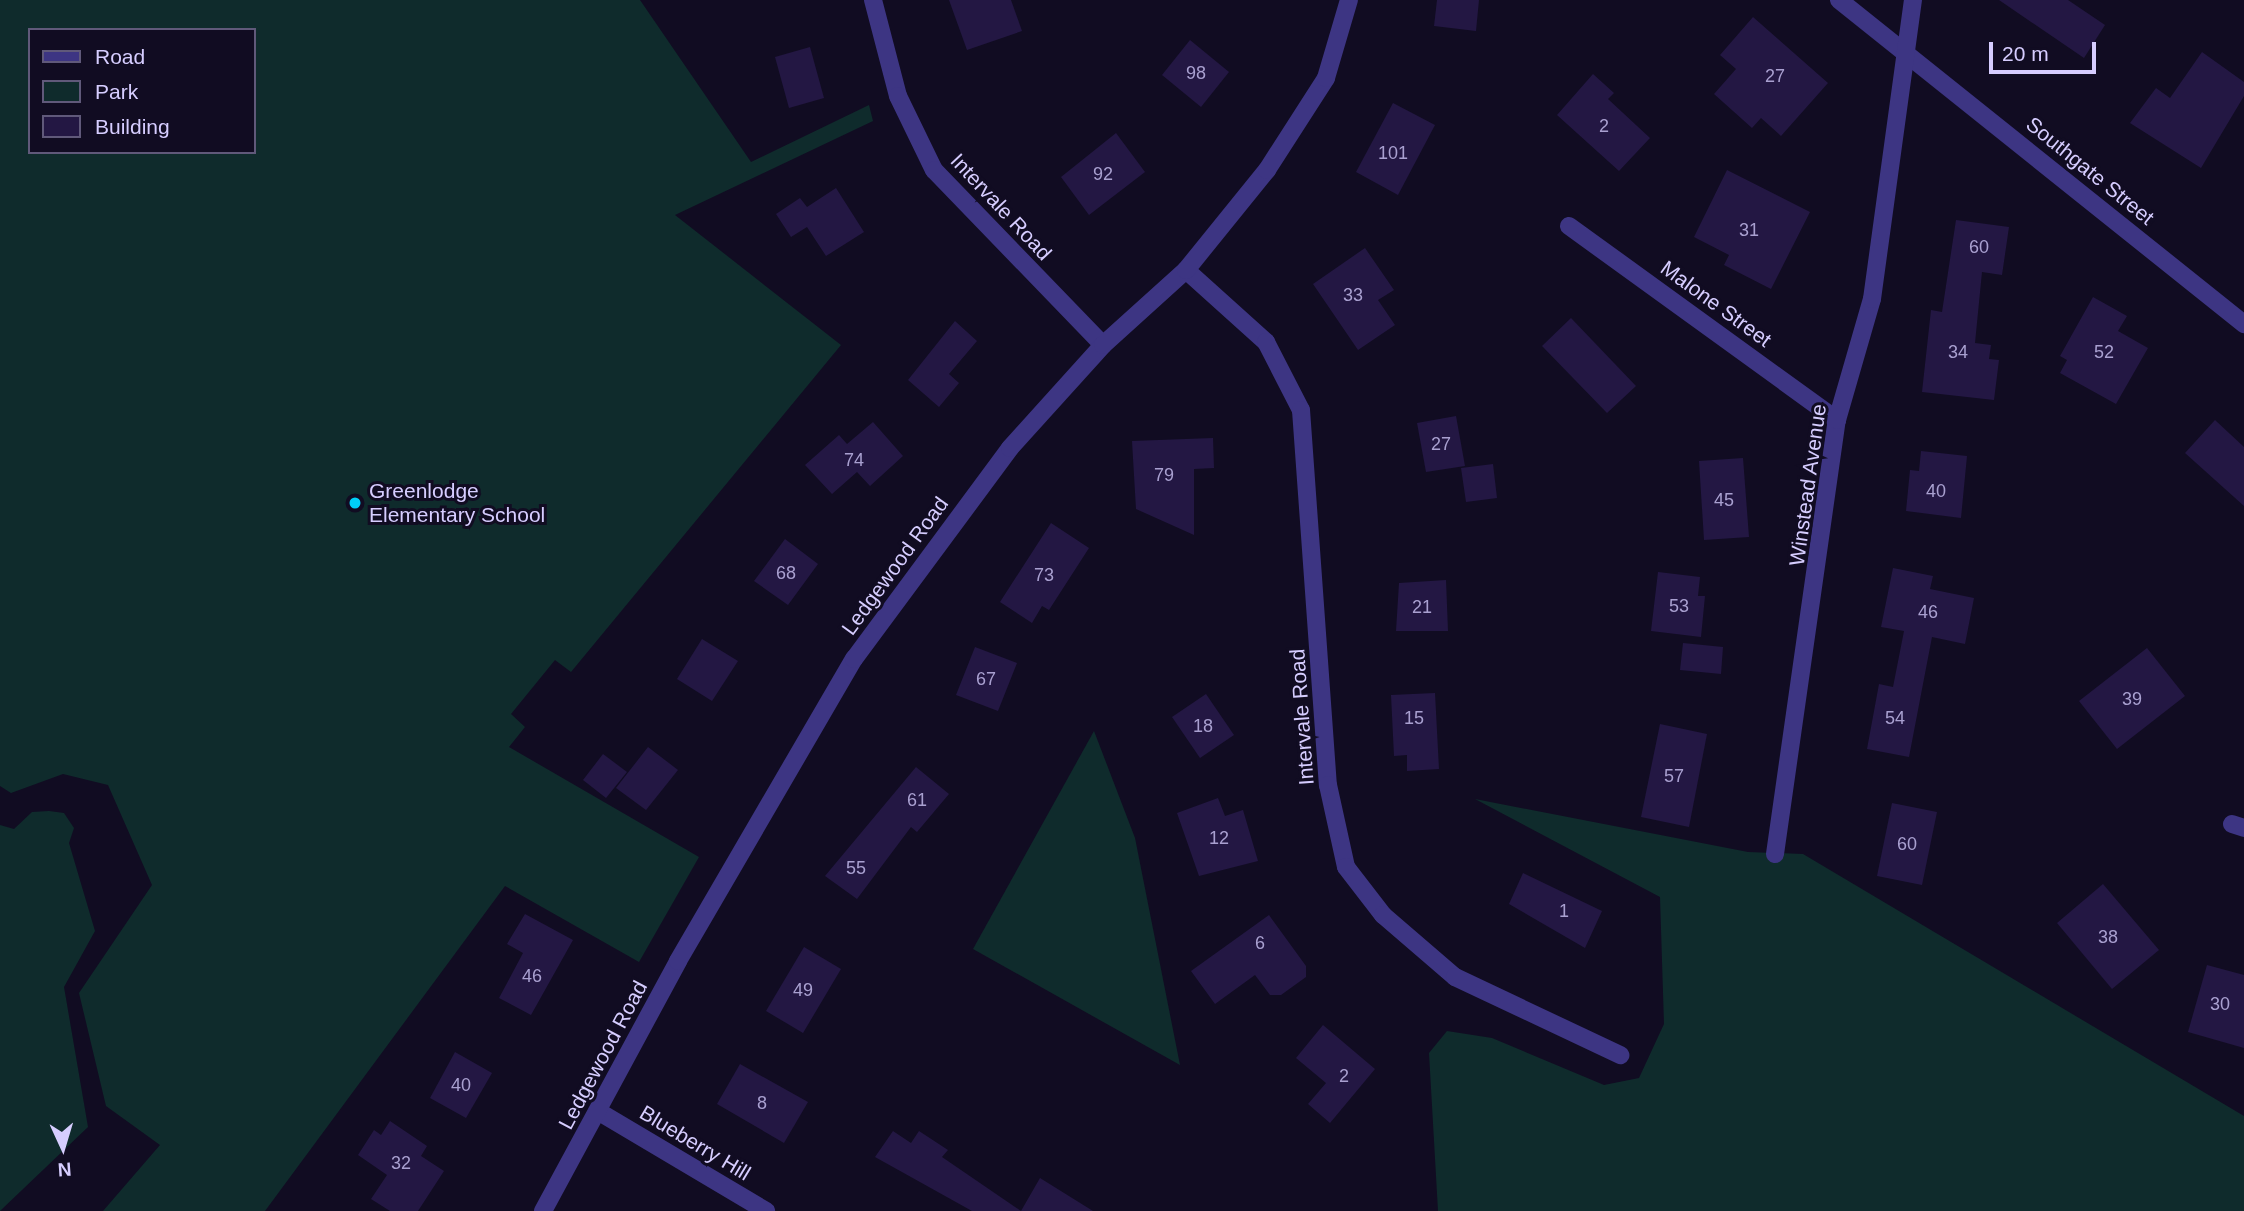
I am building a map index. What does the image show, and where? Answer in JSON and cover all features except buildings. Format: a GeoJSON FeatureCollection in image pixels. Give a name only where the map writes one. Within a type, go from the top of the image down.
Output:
{"type":"FeatureCollection","features":[{"type":"Feature","properties":{"kind":"street","name":"Intervale Road"},"geometry":{"type":"LineString","coordinates":[[873,0],[898,96],[934,170],[1102,345]]}},
{"type":"Feature","properties":{"kind":"street","name":"Ledgewood Road"},"geometry":{"type":"LineString","coordinates":[[543,1211],[601,1113],[678,961],[854,659],[1010,448],[1102,345],[1186,270],[1267,170],[1326,78],[1349,0]]}},
{"type":"Feature","properties":{"kind":"street","name":"Southgate Street"},"geometry":{"type":"LineString","coordinates":[[1839,0],[2244,324]]}},
{"type":"Feature","properties":{"kind":"street","name":"Winstead Avenue"},"geometry":{"type":"LineString","coordinates":[[1775,854],[1837,420],[1872,299],[1908,55],[1913,0]]}},
{"type":"Feature","properties":{"kind":"street","name":"Malone Street"},"geometry":{"type":"LineString","coordinates":[[1569,226],[1837,420]]}},
{"type":"Feature","properties":{"kind":"street","name":"Intervale Road"},"geometry":{"type":"LineString","coordinates":[[1186,270],[1266,342],[1301,410],[1328,785],[1346,867],[1384,915],[1455,977],[1620,1055]]}},
{"type":"Feature","properties":{"kind":"street","name":"Blueberry Hill"},"geometry":{"type":"LineString","coordinates":[[601,1113],[766,1211]]}},
{"type":"Feature","properties":{"kind":"green space","name":"Greenlodge Elementary School"},"geometry":{"type":"Polygon","coordinates":[[[0,0],[640,0],[751,162],[869,105],[873,121],[675,215],[841,345],[571,672],[555,660],[511,714],[525,727],[509,747],[699,857],[639,962],[505,886],[265,1211],[103,1211],[160,1145],[106,1106],[79,993],[152,885],[108,785],[63,774],[11,793],[0,786],[0,0]]]}},
{"type":"Feature","properties":{"kind":"green space"},"geometry":{"type":"Polygon","coordinates":[[[1094,731],[1135,838],[1180,1065],[973,949],[1094,731]]]}},
{"type":"Feature","properties":{"kind":"green space"},"geometry":{"type":"Polygon","coordinates":[[[1475,799],[1748,852],[1803,854],[2244,1116],[2244,1211],[1438,1211],[1429,1053],[1447,1031],[1492,1038],[1604,1085],[1639,1078],[1664,1024],[1660,897],[1475,799]]]}},
{"type":"Feature","properties":{"kind":"green space"},"geometry":{"type":"Polygon","coordinates":[[[32,812],[64,813],[74,828],[69,843],[95,931],[64,987],[88,1127],[0,1211],[0,825],[14,829],[32,812]]]}},
{"type":"Feature","properties":{"kind":"place","name":"Greenlodge Elementary School"},"geometry":{"type":"Point","coordinates":[355,503]}}]}
